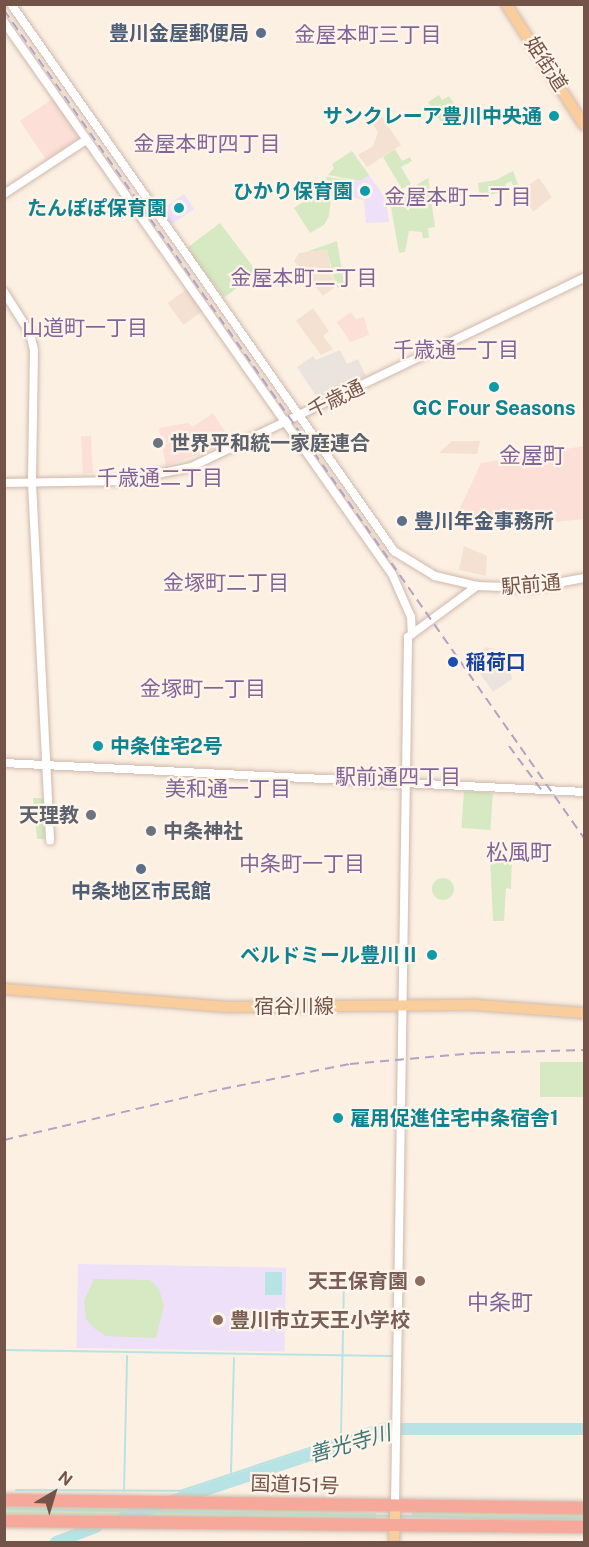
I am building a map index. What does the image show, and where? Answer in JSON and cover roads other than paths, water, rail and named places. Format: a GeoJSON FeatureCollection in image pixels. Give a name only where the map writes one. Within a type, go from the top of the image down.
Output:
{"type":"FeatureCollection","features":[{"type":"Feature","properties":{"kind":"highway","name":"国道151号"},"geometry":{"type":"LineString","coordinates":[[4,1500],[395,1516],[585,1527]]}},
{"type":"Feature","properties":{"kind":"highway","name":"国道151号"},"geometry":{"type":"LineString","coordinates":[[4,1521],[395,1516],[585,1508]]}},
{"type":"Feature","properties":{"kind":"main road","name":"姫街道"},"geometry":{"type":"LineString","coordinates":[[506,4],[585,125]]}},
{"type":"Feature","properties":{"kind":"main road","name":"宿谷川線"},"geometry":{"type":"LineString","coordinates":[[4,989],[227,1006],[402,1008],[477,1005],[585,1013]]}},
{"type":"Feature","properties":{"kind":"main road"},"geometry":{"type":"LineString","coordinates":[[394,1542],[395,1516]]}},
{"type":"Feature","properties":{"kind":"street","name":"駅前通"},"geometry":{"type":"LineString","coordinates":[[10,4],[394,551],[435,576],[477,586],[530,588],[585,578]]}},
{"type":"Feature","properties":{"kind":"street"},"geometry":{"type":"LineString","coordinates":[[4,22],[392,574],[411,617],[412,634]]}},
{"type":"Feature","properties":{"kind":"street"},"geometry":{"type":"LineString","coordinates":[[4,194],[86,140]]}},
{"type":"Feature","properties":{"kind":"street","name":"千歳通"},"geometry":{"type":"LineString","coordinates":[[4,483],[124,481],[171,473],[223,454],[585,278]]}},
{"type":"Feature","properties":{"kind":"street"},"geometry":{"type":"LineString","coordinates":[[4,292],[33,341],[32,483],[50,841]]}},
{"type":"Feature","properties":{"kind":"street"},"geometry":{"type":"LineString","coordinates":[[395,1516],[408,638],[477,586]]}},
{"type":"Feature","properties":{"kind":"street"},"geometry":{"type":"LineString","coordinates":[[4,763],[585,792]]}},
{"type":"Feature","properties":{"kind":"water"},"geometry":{"type":"Polygon","coordinates":[[[265,1272],[282,1272],[282,1295],[265,1295],[265,1272]]]}},
{"type":"Feature","properties":{"kind":"waterway"},"geometry":{"type":"LineString","coordinates":[[341,1435],[344,1279]]}},
{"type":"Feature","properties":{"kind":"waterway"},"geometry":{"type":"LineString","coordinates":[[4,1350],[391,1356]]}},
{"type":"Feature","properties":{"kind":"waterway"},"geometry":{"type":"LineString","coordinates":[[124,1491],[127,1356]]}},
{"type":"Feature","properties":{"kind":"waterway"},"geometry":{"type":"LineString","coordinates":[[231,1472],[234,1358]]}},
{"type":"Feature","properties":{"kind":"waterway"},"geometry":{"type":"LineString","coordinates":[[16,1490],[180,1491],[388,1422]]}},
{"type":"Feature","properties":{"kind":"waterway","name":"善光寺川"},"geometry":{"type":"LineString","coordinates":[[124,1517],[388,1429],[584,1429]]}},
{"type":"Feature","properties":{"kind":"waterway"},"geometry":{"type":"LineString","coordinates":[[4,1509],[390,1516]]}},
{"type":"Feature","properties":{"kind":"waterway"},"geometry":{"type":"LineString","coordinates":[[398,1516],[584,1518]]}},
{"type":"Feature","properties":{"kind":"waterway","name":"善光寺川"},"geometry":{"type":"LineString","coordinates":[[56,1542],[96,1527]]}},
{"type":"Feature","properties":{"kind":"railway"},"geometry":{"type":"LineString","coordinates":[[4,10],[584,838]]}},
{"type":"Feature","properties":{"kind":"railway"},"geometry":{"type":"LineString","coordinates":[[509,746],[543,792]]}},
{"type":"Feature","properties":{"kind":"railway"},"geometry":{"type":"LineString","coordinates":[[4,1140],[222,1089],[350,1064],[476,1053],[584,1050]]}},
{"type":"Feature","properties":{"kind":"place","name":"豊川金屋郵便局"},"geometry":{"type":"Point","coordinates":[261,33]}},
{"type":"Feature","properties":{"kind":"place","name":"サンクレーア豊川中央通"},"geometry":{"type":"Point","coordinates":[554,116]}},
{"type":"Feature","properties":{"kind":"place","name":"ひかり保育園"},"geometry":{"type":"Point","coordinates":[365,191]}},
{"type":"Feature","properties":{"kind":"place","name":"たんぽぽ保育園"},"geometry":{"type":"Point","coordinates":[179,208]}},
{"type":"Feature","properties":{"kind":"place","name":"GC Four Seasons"},"geometry":{"type":"Point","coordinates":[494,387]}},
{"type":"Feature","properties":{"kind":"place","name":"世界平和統一家庭連合"},"geometry":{"type":"Point","coordinates":[158,443]}},
{"type":"Feature","properties":{"kind":"place","name":"豊川年金事務所"},"geometry":{"type":"Point","coordinates":[402,521]}},
{"type":"Feature","properties":{"kind":"place","name":"稲荷口"},"geometry":{"type":"Point","coordinates":[453,662]}},
{"type":"Feature","properties":{"kind":"place","name":"中条住宅2号"},"geometry":{"type":"Point","coordinates":[98,746]}},
{"type":"Feature","properties":{"kind":"place","name":"天理教"},"geometry":{"type":"Point","coordinates":[91,815]}},
{"type":"Feature","properties":{"kind":"place","name":"中条神社"},"geometry":{"type":"Point","coordinates":[151,831]}},
{"type":"Feature","properties":{"kind":"place","name":"中条地区市民館"},"geometry":{"type":"Point","coordinates":[141,869]}},
{"type":"Feature","properties":{"kind":"place","name":"ベルドミール豊川Ⅱ"},"geometry":{"type":"Point","coordinates":[432,955]}},
{"type":"Feature","properties":{"kind":"place","name":"雇用促進住宅中条宿舎1"},"geometry":{"type":"Point","coordinates":[338,1118]}},
{"type":"Feature","properties":{"kind":"place","name":"天王保育園"},"geometry":{"type":"Point","coordinates":[420,1281]}},
{"type":"Feature","properties":{"kind":"place","name":"豊川市立天王小学校"},"geometry":{"type":"Point","coordinates":[218,1320]}},
{"type":"Feature","properties":{"kind":"district","name":"金屋本町三丁目"},"geometry":{"type":"Point","coordinates":[368,35]}},
{"type":"Feature","properties":{"kind":"district","name":"金屋本町四丁目"},"geometry":{"type":"Point","coordinates":[207,144]}},
{"type":"Feature","properties":{"kind":"district","name":"金屋本町一丁目"},"geometry":{"type":"Point","coordinates":[458,197]}},
{"type":"Feature","properties":{"kind":"district","name":"金屋本町二丁目"},"geometry":{"type":"Point","coordinates":[304,278]}},
{"type":"Feature","properties":{"kind":"district","name":"山道町一丁目"},"geometry":{"type":"Point","coordinates":[85,328]}},
{"type":"Feature","properties":{"kind":"district","name":"千歳通一丁目"},"geometry":{"type":"Point","coordinates":[456,350]}},
{"type":"Feature","properties":{"kind":"district","name":"金屋町"},"geometry":{"type":"Point","coordinates":[532,456]}},
{"type":"Feature","properties":{"kind":"district","name":"千歳通二丁目"},"geometry":{"type":"Point","coordinates":[160,478]}},
{"type":"Feature","properties":{"kind":"district","name":"金塚町二丁目"},"geometry":{"type":"Point","coordinates":[226,583]}},
{"type":"Feature","properties":{"kind":"district","name":"金塚町一丁目"},"geometry":{"type":"Point","coordinates":[203,689]}},
{"type":"Feature","properties":{"kind":"district","name":"駅前通四丁目"},"geometry":{"type":"Point","coordinates":[398,777]}},
{"type":"Feature","properties":{"kind":"district","name":"美和通一丁目"},"geometry":{"type":"Point","coordinates":[228,789]}},
{"type":"Feature","properties":{"kind":"district","name":"松風町"},"geometry":{"type":"Point","coordinates":[519,853]}},
{"type":"Feature","properties":{"kind":"district","name":"中条町一丁目"},"geometry":{"type":"Point","coordinates":[302,864]}},
{"type":"Feature","properties":{"kind":"district","name":"中条町"},"geometry":{"type":"Point","coordinates":[500,1303]}}]}
